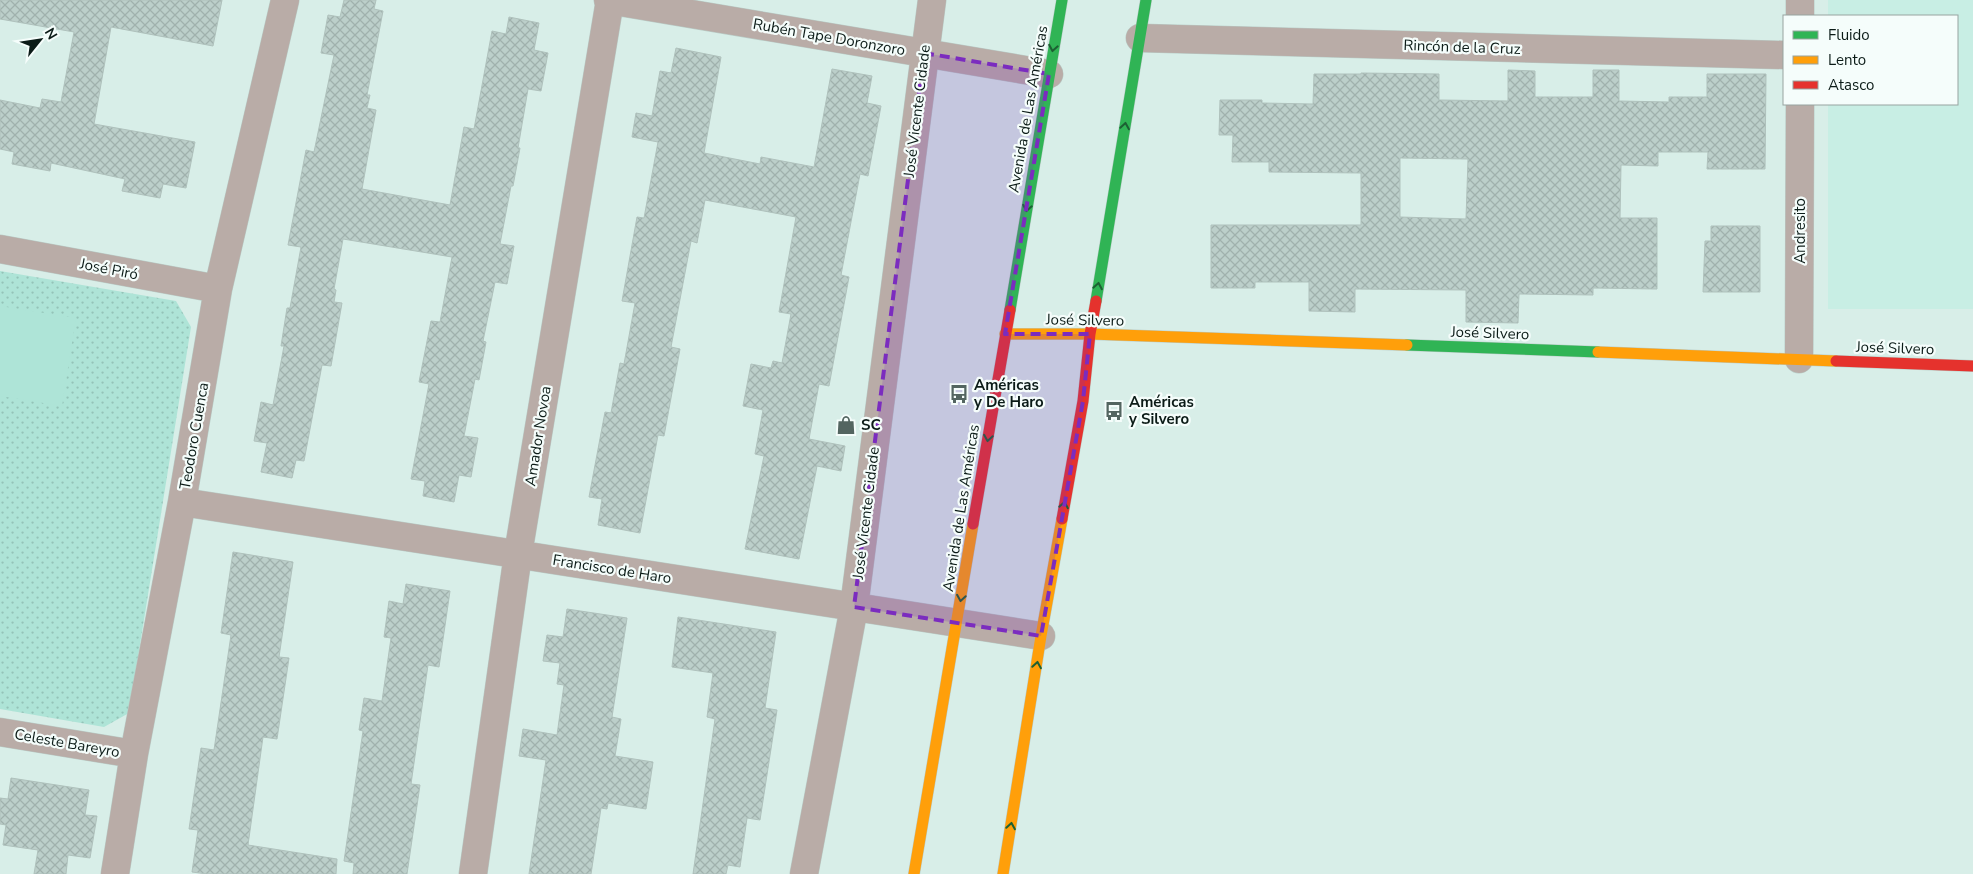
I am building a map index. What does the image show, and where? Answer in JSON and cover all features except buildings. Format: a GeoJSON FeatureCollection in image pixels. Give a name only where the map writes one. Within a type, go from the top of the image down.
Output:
{"type":"FeatureCollection","features":[{"type":"Feature","properties":{"kind":"main road","name":"Avenida de Las Américas"},"geometry":{"type":"LineString","coordinates":[[914,874],[1062,0]]}},
{"type":"Feature","properties":{"kind":"main road"},"geometry":{"type":"LineString","coordinates":[[1003,874],[1041,636],[1082,401],[1090,334],[1146,0]]}},
{"type":"Feature","properties":{"kind":"main road","name":"José Silvero"},"geometry":{"type":"LineString","coordinates":[[1005,334],[1090,334],[1973,366]]}},
{"type":"Feature","properties":{"kind":"street","name":"Teodoro Cuenca"},"geometry":{"type":"LineString","coordinates":[[115,874],[134,754],[182,502],[218,289],[285,0]]}},
{"type":"Feature","properties":{"kind":"street","name":"Rubén Tape Doronzoro"},"geometry":{"type":"LineString","coordinates":[[609,0],[1049,74]]}},
{"type":"Feature","properties":{"kind":"street","name":"Amador Novoa"},"geometry":{"type":"LineString","coordinates":[[473,874],[518,554],[609,0]]}},
{"type":"Feature","properties":{"kind":"street","name":"José Vicente Cidade"},"geometry":{"type":"LineString","coordinates":[[804,874],[854,606],[932,0]]}},
{"type":"Feature","properties":{"kind":"street"},"geometry":{"type":"LineString","coordinates":[[1800,0],[1800,15]]}},
{"type":"Feature","properties":{"kind":"street","name":"Rincón de la Cruz"},"geometry":{"type":"LineString","coordinates":[[1140,38],[1783,55]]}},
{"type":"Feature","properties":{"kind":"street","name":"Andresito"},"geometry":{"type":"LineString","coordinates":[[1799,359],[1800,105]]}},
{"type":"Feature","properties":{"kind":"street","name":"José Piró"},"geometry":{"type":"LineString","coordinates":[[0,248],[218,289]]}},
{"type":"Feature","properties":{"kind":"street","name":"Francisco de Haro"},"geometry":{"type":"LineString","coordinates":[[182,502],[1041,636]]}},
{"type":"Feature","properties":{"kind":"street","name":"Celeste Bareyro"},"geometry":{"type":"LineString","coordinates":[[0,732],[134,754]]}},
{"type":"Feature","properties":{"kind":"highlighted area"},"geometry":{"type":"Polygon","coordinates":[[[924,53],[1049,74],[1005,334],[1090,334],[1083,401],[1041,636],[854,607],[924,53]]]}},
{"type":"Feature","properties":{"kind":"shaded area"},"geometry":{"type":"Polygon","coordinates":[[[1828,0],[1973,0],[1973,309],[1828,309],[1828,105],[1958,105],[1958,15],[1828,15],[1828,0]]]}},
{"type":"Feature","properties":{"kind":"shaded area"},"geometry":{"type":"Polygon","coordinates":[[[0,271],[176,301],[191,327],[129,713],[104,727],[0,709],[0,271]]]}},
{"type":"Feature","properties":{"kind":"shaded area"},"geometry":{"type":"Polygon","coordinates":[[[0,306],[76,318],[62,406],[0,396],[0,306]]]}},
{"type":"Feature","properties":{"kind":"traffic: fast"},"geometry":{"type":"LineString","coordinates":[[1010,310],[1062,0]]}},
{"type":"Feature","properties":{"kind":"traffic: fast"},"geometry":{"type":"LineString","coordinates":[[1096,301],[1146,0]]}},
{"type":"Feature","properties":{"kind":"traffic: fast"},"geometry":{"type":"LineString","coordinates":[[1407,345],[1598,352]]}},
{"type":"Feature","properties":{"kind":"traffic: slow"},"geometry":{"type":"LineString","coordinates":[[1005,334],[1090,334],[1407,345]]}},
{"type":"Feature","properties":{"kind":"traffic: slow"},"geometry":{"type":"LineString","coordinates":[[1598,352],[1836,361]]}},
{"type":"Feature","properties":{"kind":"traffic: slow"},"geometry":{"type":"LineString","coordinates":[[1003,874],[1041,636],[1062,519]]}},
{"type":"Feature","properties":{"kind":"traffic: slow"},"geometry":{"type":"LineString","coordinates":[[914,874],[973,524]]}},
{"type":"Feature","properties":{"kind":"traffic: jam"},"geometry":{"type":"LineString","coordinates":[[1062,519],[1083,401],[1090,334],[1096,301]]}},
{"type":"Feature","properties":{"kind":"traffic: jam"},"geometry":{"type":"LineString","coordinates":[[973,524],[1010,310]]}},
{"type":"Feature","properties":{"kind":"traffic: jam"},"geometry":{"type":"LineString","coordinates":[[1836,361],[1973,366]]}},
{"type":"Feature","properties":{"kind":"place","name":"Américas y De Haro"},"geometry":{"type":"Point","coordinates":[959,394]}},
{"type":"Feature","properties":{"kind":"place","name":"Américas y Silvero"},"geometry":{"type":"Point","coordinates":[1114,411]}},
{"type":"Feature","properties":{"kind":"place","name":"SC"},"geometry":{"type":"Point","coordinates":[846,425]}}]}
